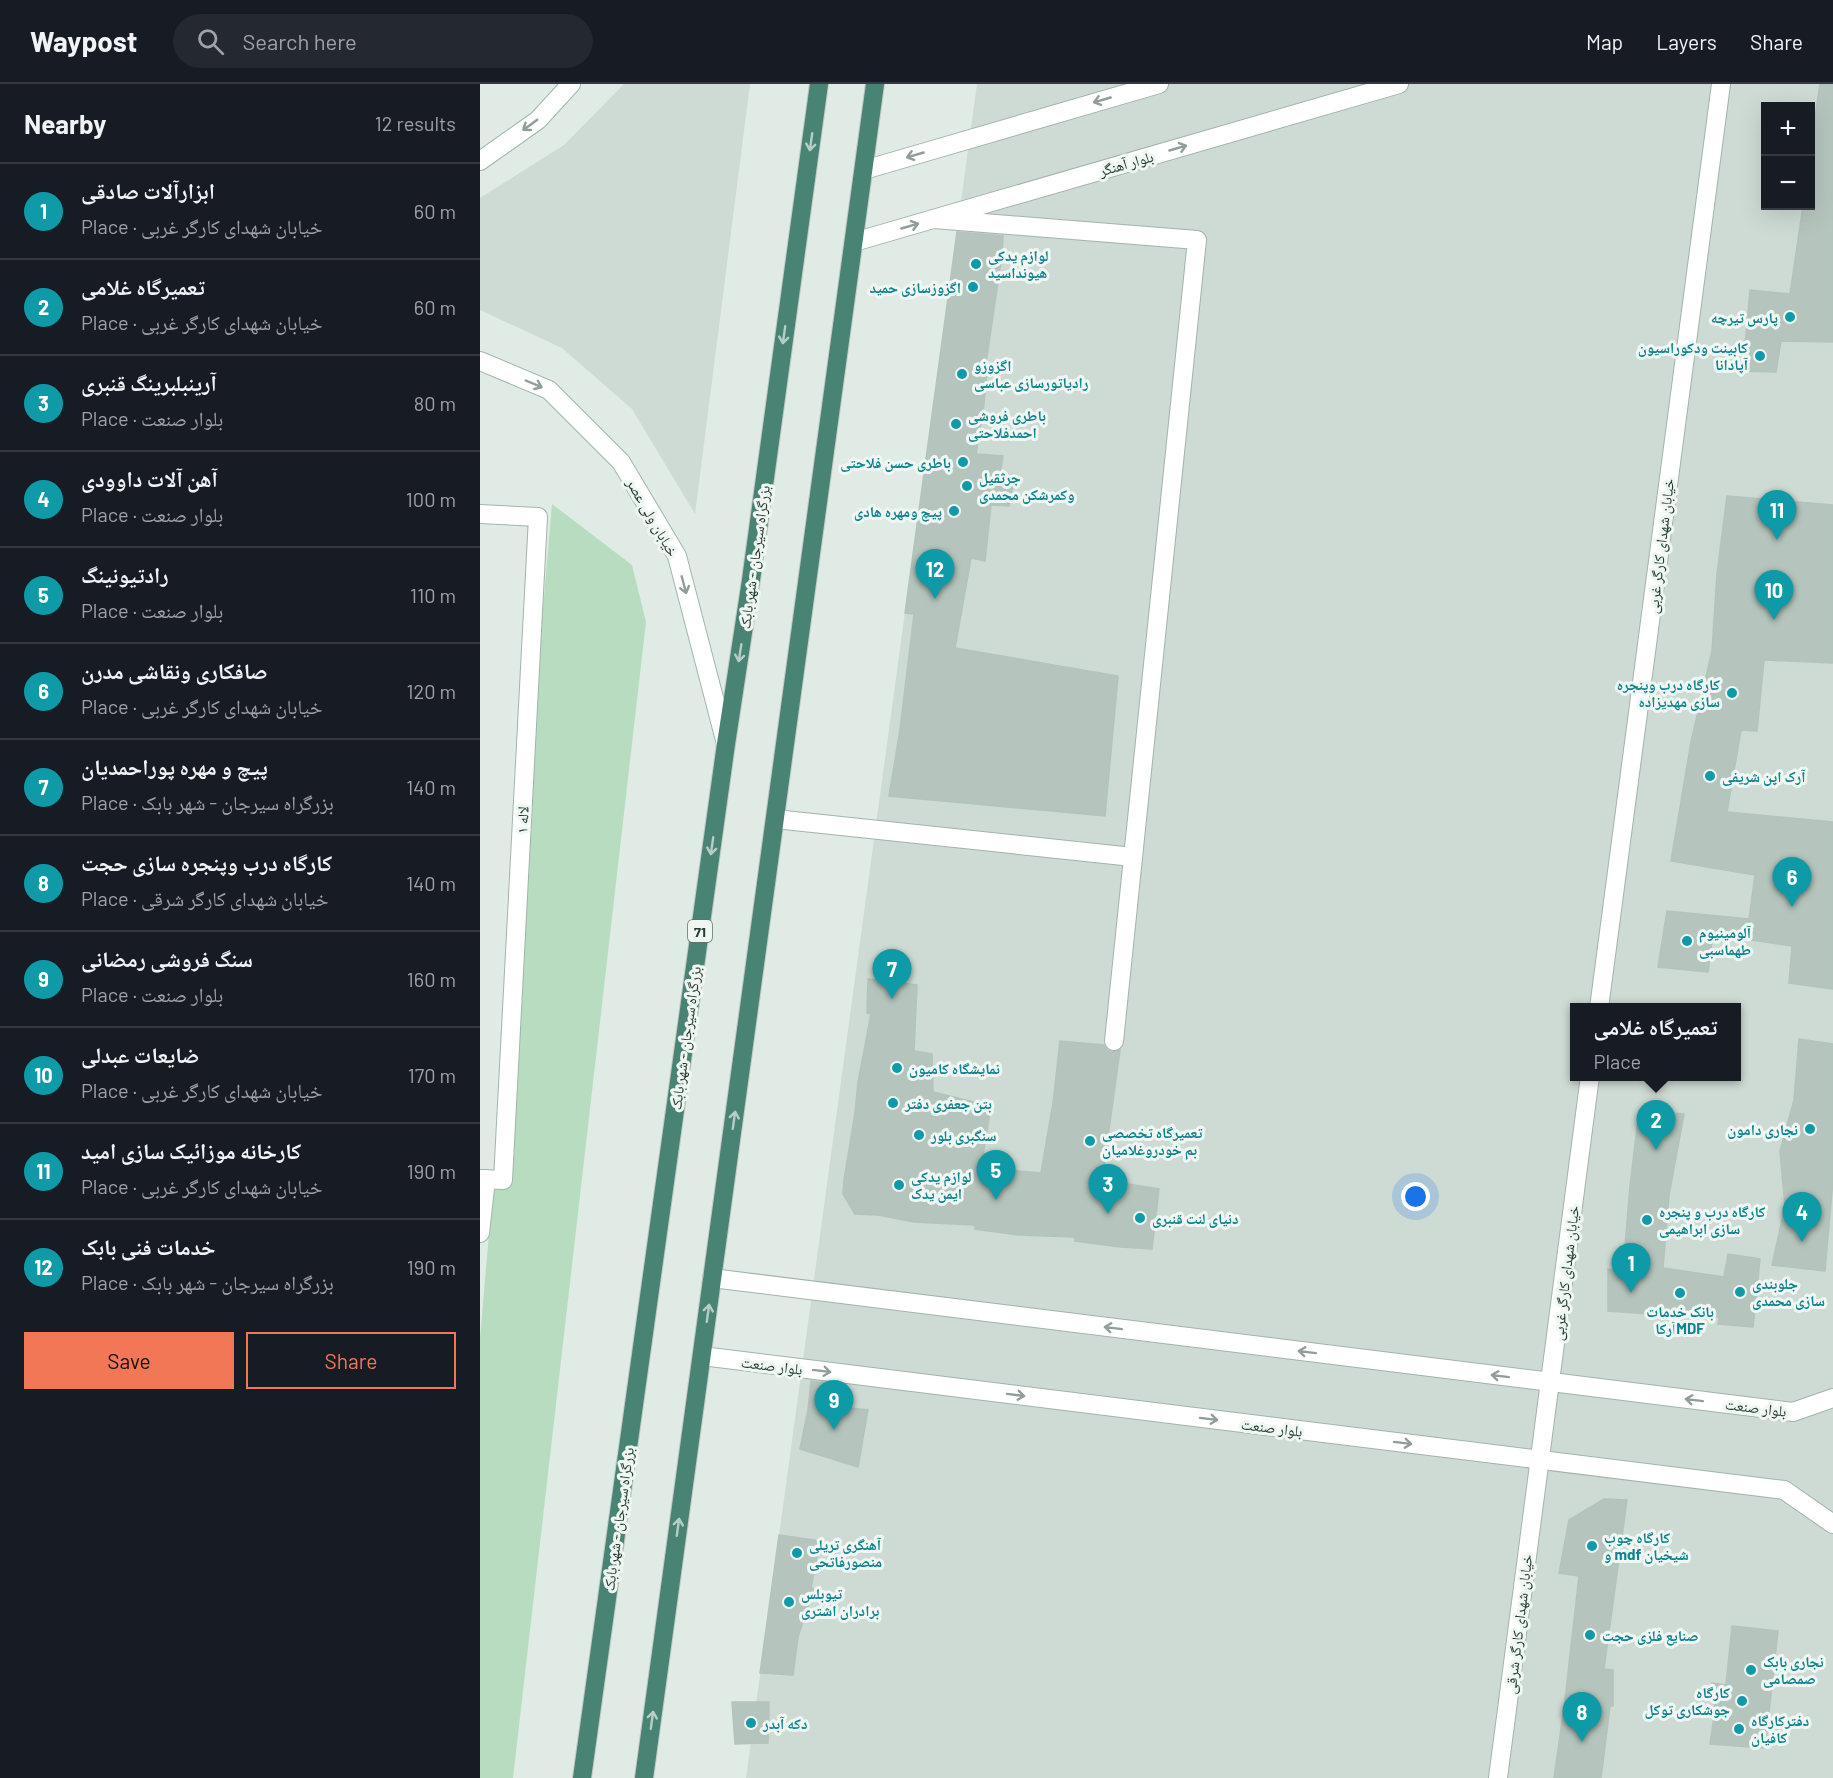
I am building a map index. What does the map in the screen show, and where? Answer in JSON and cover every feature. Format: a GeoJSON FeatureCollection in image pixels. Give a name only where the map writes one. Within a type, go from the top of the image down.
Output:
{"type":"FeatureCollection","features":[{"type":"Feature","properties":{"kind":"highway","name":"بزرگراه سیرجان - شهر بابک"},"geometry":{"type":"LineString","coordinates":[[582,1778],[819,84]]}},
{"type":"Feature","properties":{"kind":"highway"},"geometry":{"type":"LineString","coordinates":[[644,1778],[875,84]]}},
{"type":"Feature","properties":{"kind":"street"},"geometry":{"type":"LineString","coordinates":[[480,161],[538,120],[571,84]]}},
{"type":"Feature","properties":{"kind":"street"},"geometry":{"type":"LineString","coordinates":[[864,170],[1158,84]]}},
{"type":"Feature","properties":{"kind":"street","name":"بلوار آهنگر"},"geometry":{"type":"LineString","coordinates":[[854,242],[1399,84]]}},
{"type":"Feature","properties":{"kind":"street","name":"خیابان شهدای کارگر غربی"},"geometry":{"type":"LineString","coordinates":[[1600,1003],[1721,84]]}},
{"type":"Feature","properties":{"kind":"street"},"geometry":{"type":"LineString","coordinates":[[934,219],[1197,240],[1114,1041]]}},
{"type":"Feature","properties":{"kind":"street","name":"خیابان ولی عصر"},"geometry":{"type":"LineString","coordinates":[[480,361],[549,390],[621,462],[677,556],[726,744]]}},
{"type":"Feature","properties":{"kind":"street","name":"لاله ۱"},"geometry":{"type":"LineString","coordinates":[[480,513],[538,517],[489,1180]]}},
{"type":"Feature","properties":{"kind":"street"},"geometry":{"type":"LineString","coordinates":[[775,819],[1133,857]]}},
{"type":"Feature","properties":{"kind":"street","name":"خیابان شهدای کارگر غربی"},"geometry":{"type":"LineString","coordinates":[[1539,1465],[1589,1081]]}},
{"type":"Feature","properties":{"kind":"street"},"geometry":{"type":"LineString","coordinates":[[480,1233],[489,1180]]}},
{"type":"Feature","properties":{"kind":"street","name":"بلوار صنعت"},"geometry":{"type":"LineString","coordinates":[[712,1278],[1793,1412],[1833,1398]]}},
{"type":"Feature","properties":{"kind":"street","name":"بلوار صنعت"},"geometry":{"type":"LineString","coordinates":[[702,1356],[1539,1465],[1784,1490],[1833,1524]]}},
{"type":"Feature","properties":{"kind":"street","name":"خیابان شهدای کارگر شرقی"},"geometry":{"type":"LineString","coordinates":[[1498,1778],[1539,1465]]}},
{"type":"Feature","properties":{"kind":"shaded area"},"geometry":{"type":"Polygon","coordinates":[[[624,84],[750,84],[695,514],[632,409],[562,348],[480,310],[480,198],[564,145],[624,84]]]}},
{"type":"Feature","properties":{"kind":"shaded area"},"geometry":{"type":"Polygon","coordinates":[[[977,84],[1833,84],[1833,1778],[746,1778],[977,84]]]}},
{"type":"Feature","properties":{"kind":"green space"},"geometry":{"type":"Polygon","coordinates":[[[552,504],[632,565],[646,622],[513,1778],[480,1778],[480,1338],[552,504]]]}},
{"type":"Feature","properties":{"kind":"building"},"geometry":{"type":"Polygon","coordinates":[[[1820,84],[1833,84],[1833,342],[1781,341],[1776,372],[1739,371],[1746,336],[1750,290],[1790,294],[1802,210],[1815,210],[1815,118],[1820,84]]]}},
{"type":"Feature","properties":{"kind":"building"},"geometry":{"type":"Polygon","coordinates":[[[957,232],[1003,236],[986,363],[988,363],[983,413],[976,454],[1003,456],[1000,474],[1015,475],[1009,506],[991,505],[985,561],[971,558],[955,648],[1118,676],[1105,816],[889,796],[900,730],[914,614],[905,613],[957,232]]]}},
{"type":"Feature","properties":{"kind":"building"},"geometry":{"type":"Polygon","coordinates":[[[1727,496],[1833,505],[1833,663],[1764,660],[1757,731],[1741,730],[1727,812],[1833,822],[1833,989],[1789,983],[1792,946],[1713,934],[1708,972],[1658,967],[1667,911],[1749,919],[1755,875],[1671,861],[1691,742],[1712,651],[1717,574],[1727,496]]]}},
{"type":"Feature","properties":{"kind":"building"},"geometry":{"type":"Polygon","coordinates":[[[868,979],[917,985],[914,1051],[932,1054],[933,1092],[991,1106],[982,1162],[1018,1171],[1041,1173],[1053,1103],[1060,1041],[1104,1045],[1112,1052],[1120,1050],[1102,1180],[1159,1189],[1152,1249],[1075,1241],[1075,1237],[1018,1235],[975,1229],[975,1225],[914,1222],[878,1215],[855,1214],[843,1194],[858,1082],[871,1014],[867,1013],[868,979]]]}},
{"type":"Feature","properties":{"kind":"building"},"geometry":{"type":"Polygon","coordinates":[[[1799,1039],[1833,1044],[1833,1180],[1825,1271],[1772,1265],[1785,1206],[1780,1151],[1794,1100],[1799,1039]]]}},
{"type":"Feature","properties":{"kind":"building"},"geometry":{"type":"Polygon","coordinates":[[[1639,1111],[1684,1114],[1669,1195],[1663,1268],[1724,1277],[1728,1254],[1760,1259],[1753,1327],[1718,1324],[1719,1317],[1650,1311],[1650,1314],[1608,1311],[1608,1269],[1623,1271],[1639,1111]]]}},
{"type":"Feature","properties":{"kind":"building"},"geometry":{"type":"Polygon","coordinates":[[[811,1381],[835,1384],[834,1406],[868,1410],[858,1467],[800,1449],[811,1381]]]}},
{"type":"Feature","properties":{"kind":"building"},"geometry":{"type":"Polygon","coordinates":[[[1604,1499],[1627,1500],[1604,1669],[1613,1670],[1613,1706],[1610,1706],[1601,1778],[1554,1778],[1579,1576],[1559,1573],[1569,1520],[1604,1499]]]}},
{"type":"Feature","properties":{"kind":"building"},"geometry":{"type":"Polygon","coordinates":[[[779,1535],[820,1541],[811,1588],[814,1589],[798,1637],[793,1675],[760,1673],[779,1535]]]}},
{"type":"Feature","properties":{"kind":"building"},"geometry":{"type":"Polygon","coordinates":[[[1732,1626],[1778,1631],[1765,1748],[1710,1744],[1715,1710],[1712,1683],[1726,1685],[1732,1626]]]}},
{"type":"Feature","properties":{"kind":"building","name":"دکه آبدر"},"geometry":{"type":"Polygon","coordinates":[[[732,1702],[769,1702],[768,1743],[735,1744],[732,1702]]]}},
{"type":"Feature","properties":{"kind":"place","name":"لوازم یدکی هیونداسید"},"geometry":{"type":"Point","coordinates":[976,264]}},
{"type":"Feature","properties":{"kind":"place","name":"اگزوزسازی حمید"},"geometry":{"type":"Point","coordinates":[973,287]}},
{"type":"Feature","properties":{"kind":"place","name":"پارس تیرچه"},"geometry":{"type":"Point","coordinates":[1790,317]}},
{"type":"Feature","properties":{"kind":"place","name":"کابینت ودکوراسیون آپادانا"},"geometry":{"type":"Point","coordinates":[1760,356]}},
{"type":"Feature","properties":{"kind":"place","name":"اگزوزو رادیاتورسازی عباسی"},"geometry":{"type":"Point","coordinates":[962,374]}},
{"type":"Feature","properties":{"kind":"place","name":"باطری فروشی احمدفلاحتی"},"geometry":{"type":"Point","coordinates":[956,424]}},
{"type":"Feature","properties":{"kind":"place","name":"باطری حسن فلاحتی"},"geometry":{"type":"Point","coordinates":[963,462]}},
{"type":"Feature","properties":{"kind":"place","name":"جرثقیل وکمرشکن محمدی"},"geometry":{"type":"Point","coordinates":[967,486]}},
{"type":"Feature","properties":{"kind":"place","name":"پیچ ومهره هادی"},"geometry":{"type":"Point","coordinates":[954,511]}},
{"type":"Feature","properties":{"kind":"place","name":"کارخانه موزائیک سازی امید"},"geometry":{"type":"Point","coordinates":[1777,540]}},
{"type":"Feature","properties":{"kind":"place","name":"خدمات فنی بابک"},"geometry":{"type":"Point","coordinates":[935,599]}},
{"type":"Feature","properties":{"kind":"place","name":"ضایعات عبدلی"},"geometry":{"type":"Point","coordinates":[1774,620]}},
{"type":"Feature","properties":{"kind":"place","name":"کارگاه درب وپنجره سازی مهدیزاده"},"geometry":{"type":"Point","coordinates":[1732,693]}},
{"type":"Feature","properties":{"kind":"place","name":"آرک اپن شریفی"},"geometry":{"type":"Point","coordinates":[1710,776]}},
{"type":"Feature","properties":{"kind":"place","name":"صافکاری ونقاشی مدرن"},"geometry":{"type":"Point","coordinates":[1792,907]}},
{"type":"Feature","properties":{"kind":"place","name":"آلومینیوم طهماسبی"},"geometry":{"type":"Point","coordinates":[1687,941]}},
{"type":"Feature","properties":{"kind":"place","name":"پیچ و مهره پوراحمدیان"},"geometry":{"type":"Point","coordinates":[892,999]}},
{"type":"Feature","properties":{"kind":"place","name":"نمایشگاه کامیون"},"geometry":{"type":"Point","coordinates":[897,1068]}},
{"type":"Feature","properties":{"kind":"place","name":"بتن جعفری دفتر"},"geometry":{"type":"Point","coordinates":[893,1103]}},
{"type":"Feature","properties":{"kind":"place","name":"نجاری دامون"},"geometry":{"type":"Point","coordinates":[1810,1129]}},
{"type":"Feature","properties":{"kind":"place","name":"سنگبری بلور"},"geometry":{"type":"Point","coordinates":[919,1135]}},
{"type":"Feature","properties":{"kind":"place","name":"تعمیرگاه تخصصی بم خودروغلامیان"},"geometry":{"type":"Point","coordinates":[1090,1141]}},
{"type":"Feature","properties":{"kind":"place","name":"تعمیرگاه غلامی"},"geometry":{"type":"Point","coordinates":[1656,1150]}},
{"type":"Feature","properties":{"kind":"place","name":"لوازم یدکی ایمن یدک"},"geometry":{"type":"Point","coordinates":[899,1185]}},
{"type":"Feature","properties":{"kind":"place","name":"رادتیونینگ"},"geometry":{"type":"Point","coordinates":[996,1200]}},
{"type":"Feature","properties":{"kind":"place","name":"آرینبلبرینگ قنبری"},"geometry":{"type":"Point","coordinates":[1108,1214]}},
{"type":"Feature","properties":{"kind":"place","name":"دنیای لنت قنبری"},"geometry":{"type":"Point","coordinates":[1140,1218]}},
{"type":"Feature","properties":{"kind":"place","name":"کارگاه درب و پنجره سازی ابراهیمی"},"geometry":{"type":"Point","coordinates":[1647,1220]}},
{"type":"Feature","properties":{"kind":"place","name":"آهن آلات داوودی"},"geometry":{"type":"Point","coordinates":[1802,1242]}},
{"type":"Feature","properties":{"kind":"place","name":"جلوبندی سازی محمدی"},"geometry":{"type":"Point","coordinates":[1740,1292]}},
{"type":"Feature","properties":{"kind":"place","name":"ابزارآلات صادقی"},"geometry":{"type":"Point","coordinates":[1631,1293]}},
{"type":"Feature","properties":{"kind":"place","name":"بانک خدمات آرکاMDF"},"geometry":{"type":"Point","coordinates":[1680,1293]}},
{"type":"Feature","properties":{"kind":"place","name":"سنگ فروشی رمضانی"},"geometry":{"type":"Point","coordinates":[834,1430]}},
{"type":"Feature","properties":{"kind":"place","name":"کارگاه چوب و mdf شیخیان"},"geometry":{"type":"Point","coordinates":[1592,1546]}},
{"type":"Feature","properties":{"kind":"place","name":"آهنگری تریلی منصورفاتحی"},"geometry":{"type":"Point","coordinates":[797,1553]}},
{"type":"Feature","properties":{"kind":"place","name":"تیوبلس برادران اشتری"},"geometry":{"type":"Point","coordinates":[789,1602]}},
{"type":"Feature","properties":{"kind":"place","name":"صنایع فلزی حجت"},"geometry":{"type":"Point","coordinates":[1590,1635]}},
{"type":"Feature","properties":{"kind":"place","name":"نجاری بابک صمصامی"},"geometry":{"type":"Point","coordinates":[1751,1670]}},
{"type":"Feature","properties":{"kind":"place","name":"کارگاه جوشکاری توکل"},"geometry":{"type":"Point","coordinates":[1742,1701]}},
{"type":"Feature","properties":{"kind":"place","name":"دکه آبدر"},"geometry":{"type":"Point","coordinates":[751,1723]}},
{"type":"Feature","properties":{"kind":"place","name":"دفترکارگاه کافیان"},"geometry":{"type":"Point","coordinates":[1739,1729]}},
{"type":"Feature","properties":{"kind":"place","name":"کارگاه درب وپنجره سازی حجت"},"geometry":{"type":"Point","coordinates":[1582,1742]}}]}
